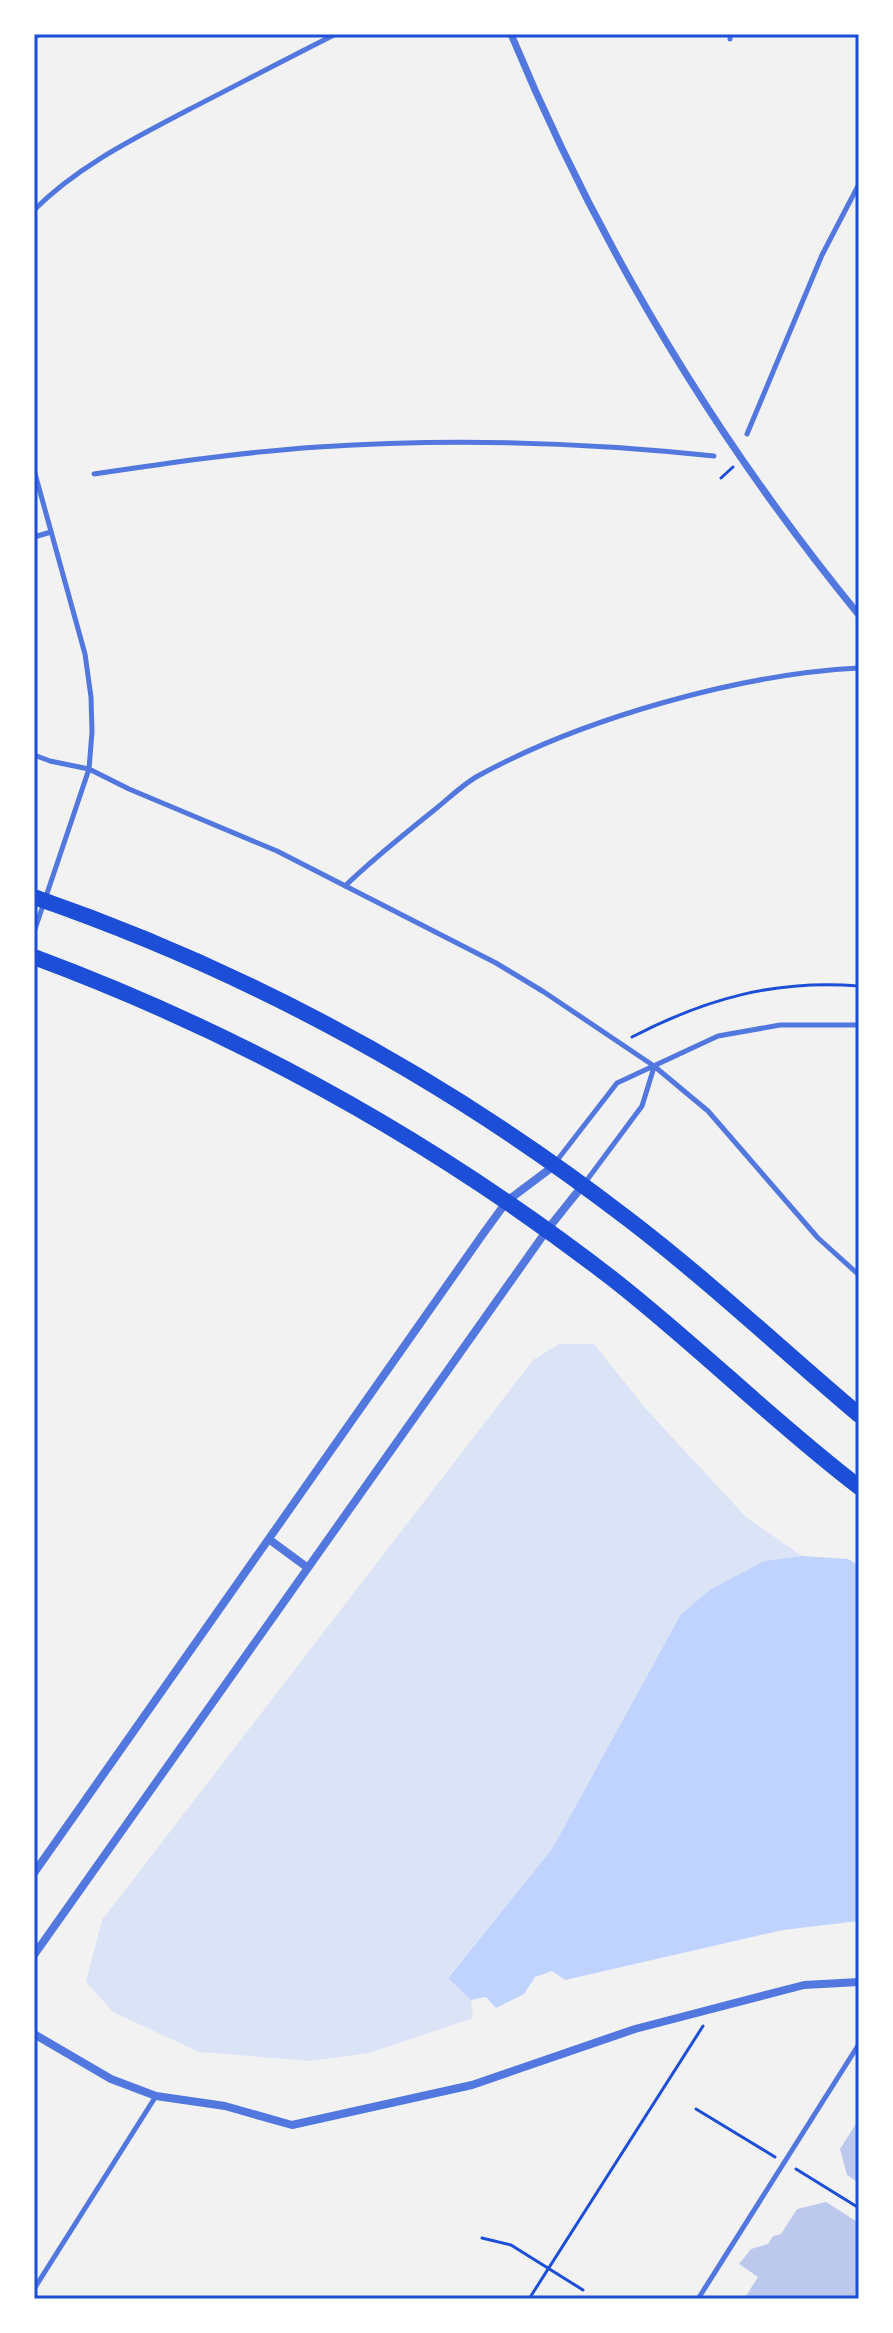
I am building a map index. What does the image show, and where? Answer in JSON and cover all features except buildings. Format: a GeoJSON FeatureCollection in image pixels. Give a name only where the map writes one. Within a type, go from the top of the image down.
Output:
{"type":"FeatureCollection","features":[{"type":"Feature","properties":{"kind":"main road"},"geometry":{"type":"LineString","coordinates":[[40,899],[189,957],[346,1034],[462,1103],[583,1185],[681,1261],[859,1415]]}},
{"type":"Feature","properties":{"kind":"main road"},"geometry":{"type":"LineString","coordinates":[[34,957],[132,995],[238,1043],[391,1126],[507,1201],[635,1297],[769,1414],[859,1487]]}},
{"type":"Feature","properties":{"kind":"street"},"geometry":{"type":"LineString","coordinates":[[511,34],[584,194],[676,359],[741,460],[859,615]]}},
{"type":"Feature","properties":{"kind":"street"},"geometry":{"type":"LineString","coordinates":[[34,1873],[507,1201],[555,1165]]}},
{"type":"Feature","properties":{"kind":"street"},"geometry":{"type":"LineString","coordinates":[[34,1955],[547,1230],[583,1185]]}},
{"type":"Feature","properties":{"kind":"street"},"geometry":{"type":"LineString","coordinates":[[270,1540],[308,1568]]}},
{"type":"Feature","properties":{"kind":"street"},"geometry":{"type":"LineString","coordinates":[[34,2034],[111,2079],[156,2096],[225,2106],[292,2125],[472,2085],[635,2029],[804,1985],[859,1982]]}},
{"type":"Feature","properties":{"kind":"lane"},"geometry":{"type":"LineString","coordinates":[[34,210],[53,191],[88,165],[125,143],[336,34]]}},
{"type":"Feature","properties":{"kind":"lane"},"geometry":{"type":"LineString","coordinates":[[747,434],[822,255],[859,184]]}},
{"type":"Feature","properties":{"kind":"lane"},"geometry":{"type":"LineString","coordinates":[[94,474],[251,452],[377,443],[558,444],[714,456]]}},
{"type":"Feature","properties":{"kind":"lane"},"geometry":{"type":"LineString","coordinates":[[34,470],[85,654],[91,697],[89,769],[40,899],[34,932]]}},
{"type":"Feature","properties":{"kind":"lane"},"geometry":{"type":"LineString","coordinates":[[34,537],[51,532]]}},
{"type":"Feature","properties":{"kind":"lane"},"geometry":{"type":"LineString","coordinates":[[345,886],[474,778],[545,744],[690,696],[769,678],[859,668]]}},
{"type":"Feature","properties":{"kind":"lane"},"geometry":{"type":"LineString","coordinates":[[34,755],[89,769],[277,851],[496,963],[622,1043],[708,1111],[818,1238],[859,1275]]}},
{"type":"Feature","properties":{"kind":"lane"},"geometry":{"type":"LineString","coordinates":[[555,1165],[617,1083],[718,1036],[780,1025],[859,1025]]}},
{"type":"Feature","properties":{"kind":"lane"},"geometry":{"type":"LineString","coordinates":[[583,1185],[642,1106],[654,1066]]}},
{"type":"Feature","properties":{"kind":"lane"},"geometry":{"type":"LineString","coordinates":[[698,2299],[859,2044]]}},
{"type":"Feature","properties":{"kind":"lane"},"geometry":{"type":"LineString","coordinates":[[34,2289],[156,2096]]}},
{"type":"Feature","properties":{"kind":"path"},"geometry":{"type":"LineString","coordinates":[[622,1043],[698,1006],[741,993],[787,986],[859,986]]}},
{"type":"Feature","properties":{"kind":"path"},"geometry":{"type":"LineString","coordinates":[[529,2299],[712,2009]]}},
{"type":"Feature","properties":{"kind":"path"},"geometry":{"type":"LineString","coordinates":[[482,2238],[511,2245],[583,2290]]}},
{"type":"Feature","properties":{"kind":"shaded area"},"geometry":{"type":"Polygon","coordinates":[[[559,1344],[594,1344],[646,1409],[746,1517],[802,1556],[764,1561],[711,1589],[681,1614],[552,1849],[448,1977],[471,2000],[473,2018],[369,2053],[311,2061],[199,2052],[113,2012],[86,1982],[102,1920],[533,1360],[559,1344]]]}},
{"type":"Feature","properties":{"kind":"water"},"geometry":{"type":"Polygon","coordinates":[[[802,1556],[848,1559],[859,1566],[859,1921],[783,1930],[565,1980],[552,1971],[535,1977],[524,1994],[496,2008],[486,1997],[471,2000],[448,1978],[552,1849],[681,1614],[711,1589],[764,1561],[802,1556]]]}}]}
